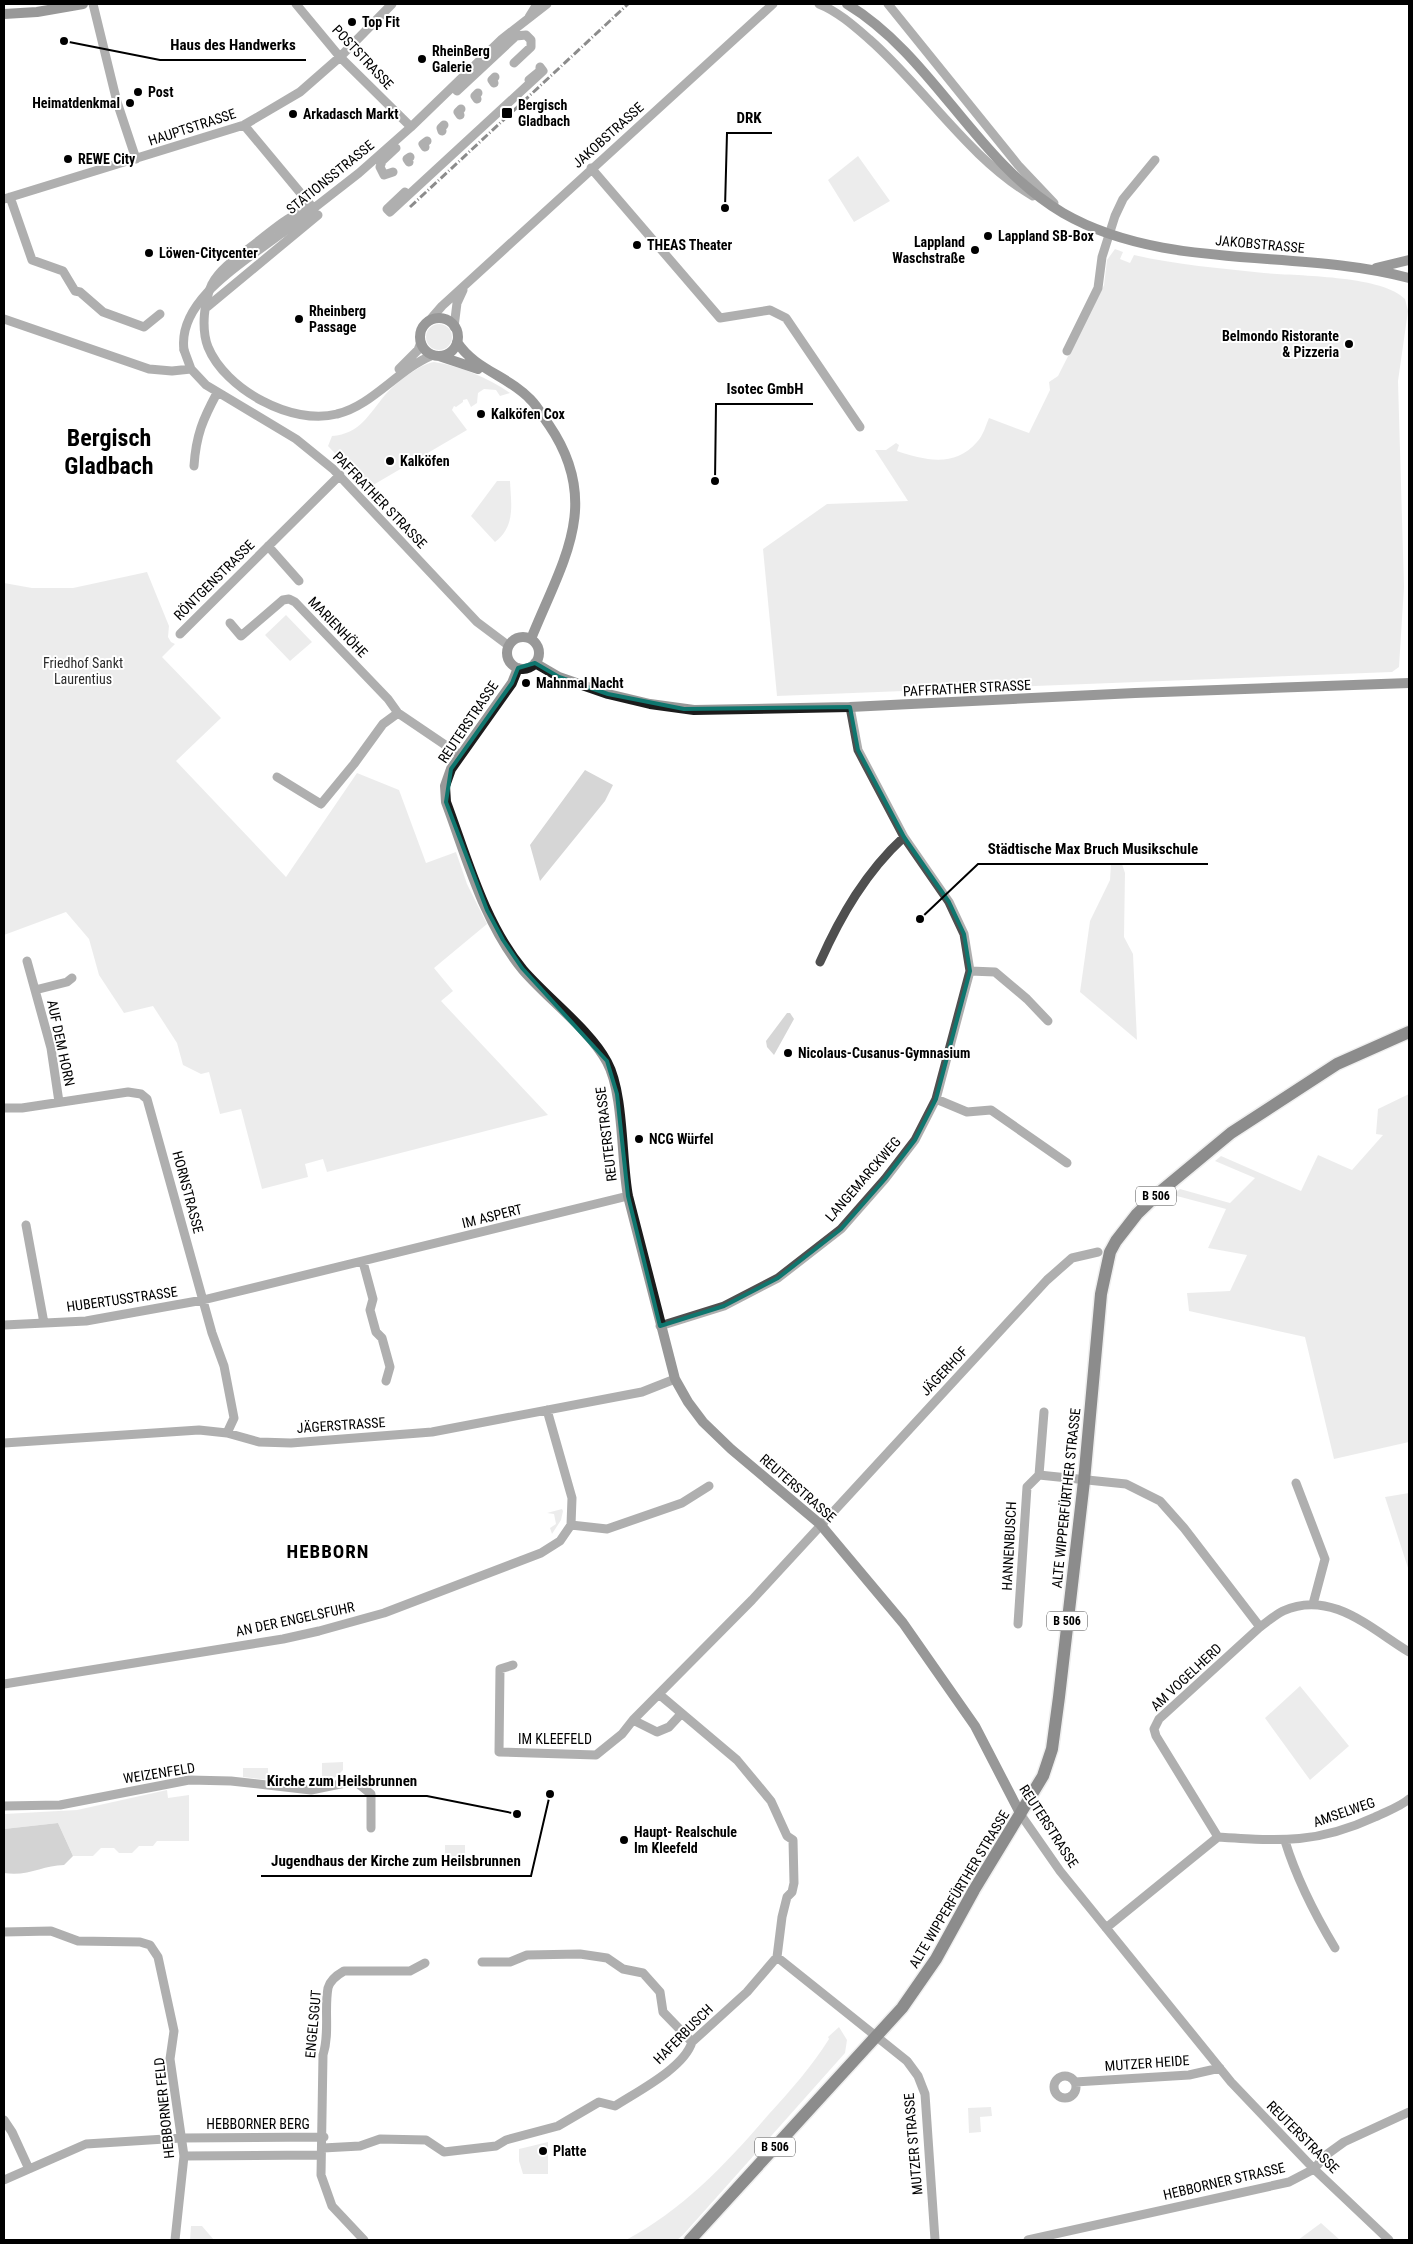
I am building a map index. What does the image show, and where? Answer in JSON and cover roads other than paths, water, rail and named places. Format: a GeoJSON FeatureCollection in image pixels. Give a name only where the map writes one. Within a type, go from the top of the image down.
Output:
{"type":"FeatureCollection","features":[{"type":"Feature","properties":{"kind":"main road","name":"ALTE WIPPERFÜRTHER STRASSE"},"geometry":{"type":"LineString","coordinates":[[690,2240],[876,2035],[894,2019],[936,1959],[974,1890],[1044,1776],[1052,1749],[1084,1481],[1101,1294],[1110,1252],[1121,1232],[1161,1191],[1231,1133],[1337,1064],[1409,1032]]}},
{"type":"Feature","properties":{"kind":"street"},"geometry":{"type":"LineString","coordinates":[[4,14],[37,12],[83,4]]}},
{"type":"Feature","properties":{"kind":"street","name":"HAUPTSTRASSE"},"geometry":{"type":"LineString","coordinates":[[93,4],[117,102],[136,159]]}},
{"type":"Feature","properties":{"kind":"street","name":"POSTSTRASSE"},"geometry":{"type":"LineString","coordinates":[[296,4],[340,57],[411,127]]}},
{"type":"Feature","properties":{"kind":"street","name":"HAUPTSTRASSE"},"geometry":{"type":"LineString","coordinates":[[7,198],[244,125],[300,92],[340,57],[392,4]]}},
{"type":"Feature","properties":{"kind":"street","name":"STATIONSSTRASSE"},"geometry":{"type":"LineString","coordinates":[[527,20],[537,4]]}},
{"type":"Feature","properties":{"kind":"street","name":"STATIONSSTRASSE"},"geometry":{"type":"LineString","coordinates":[[191,369],[184,350],[184,328],[196,305],[227,276],[282,233],[316,211],[411,127],[502,39],[547,4]]}},
{"type":"Feature","properties":{"kind":"street","name":"JAKOBSTRASSE"},"geometry":{"type":"LineString","coordinates":[[386,384],[418,350],[421,342],[421,332],[442,306],[770,6],[778,4]]}},
{"type":"Feature","properties":{"kind":"street","name":"JAKOBSTRASSE"},"geometry":{"type":"LineString","coordinates":[[819,4],[854,26],[889,56],[987,161],[1010,182],[1062,212],[1110,233],[1189,251],[1372,269],[1409,278]]}},
{"type":"Feature","properties":{"kind":"street"},"geometry":{"type":"LineString","coordinates":[[848,4],[878,26],[900,46],[1015,176],[1062,212]]}},
{"type":"Feature","properties":{"kind":"street","name":"JAKOBSTRASSE"},"geometry":{"type":"LineString","coordinates":[[888,4],[1018,165],[1062,212]]}},
{"type":"Feature","properties":{"kind":"street"},"geometry":{"type":"LineString","coordinates":[[393,172],[387,175],[382,172],[380,167],[382,161],[516,36],[526,35],[531,40],[531,47],[514,63]]}},
{"type":"Feature","properties":{"kind":"street"},"geometry":{"type":"LineString","coordinates":[[405,192],[387,209],[390,212],[543,71],[540,67],[540,71],[529,80]]}},
{"type":"Feature","properties":{"kind":"street"},"geometry":{"type":"LineString","coordinates":[[206,307],[316,211],[244,125]]}},
{"type":"Feature","properties":{"kind":"street"},"geometry":{"type":"LineString","coordinates":[[1067,351],[1098,288],[1102,257],[1123,199],[1155,160]]}},
{"type":"Feature","properties":{"kind":"street"},"geometry":{"type":"LineString","coordinates":[[591,168],[720,318],[770,310],[786,318],[860,427]]}},
{"type":"Feature","properties":{"kind":"street"},"geometry":{"type":"LineString","coordinates":[[417,181],[425,172]]}},
{"type":"Feature","properties":{"kind":"street"},"geometry":{"type":"LineString","coordinates":[[7,198],[32,260],[63,271],[75,291],[80,292],[103,312],[144,327],[160,314]]}},
{"type":"Feature","properties":{"kind":"street","name":"JAKOBSTRASSE"},"geometry":{"type":"LineString","coordinates":[[316,211],[295,214],[218,274],[209,292],[206,307],[204,332],[207,345],[217,362],[235,382],[280,410],[311,416],[338,414],[363,402],[409,367],[436,356],[448,354],[457,342],[454,327],[457,303],[468,283]]}},
{"type":"Feature","properties":{"kind":"street"},"geometry":{"type":"LineString","coordinates":[[1372,269],[1409,260]]}},
{"type":"Feature","properties":{"kind":"street"},"geometry":{"type":"LineString","coordinates":[[4,319],[149,369],[168,371],[191,369]]}},
{"type":"Feature","properties":{"kind":"street"},"geometry":{"type":"LineString","coordinates":[[429,321],[446,320],[454,327]]}},
{"type":"Feature","properties":{"kind":"street"},"geometry":{"type":"LineString","coordinates":[[421,342],[425,350],[436,356],[497,376]]}},
{"type":"Feature","properties":{"kind":"street"},"geometry":{"type":"LineString","coordinates":[[457,342],[468,358],[531,400],[564,449],[573,478],[577,510],[569,546],[531,639]]}},
{"type":"Feature","properties":{"kind":"street","name":"PAFFRATHER STRASSE"},"geometry":{"type":"LineString","coordinates":[[191,369],[200,380],[217,393],[296,439],[340,475],[477,622],[509,646]]}},
{"type":"Feature","properties":{"kind":"street"},"geometry":{"type":"LineString","coordinates":[[194,466],[197,435],[202,420],[217,393]]}},
{"type":"Feature","properties":{"kind":"street","name":"RÖNTGENSTRASSE"},"geometry":{"type":"LineString","coordinates":[[180,634],[340,475]]}},
{"type":"Feature","properties":{"kind":"street","name":"RÖNTGENSTRASSE"},"geometry":{"type":"LineString","coordinates":[[268,546],[299,581]]}},
{"type":"Feature","properties":{"kind":"street","name":"MARIENHÖHE"},"geometry":{"type":"LineString","coordinates":[[230,623],[241,636],[283,600],[295,602],[388,699],[398,713],[460,755]]}},
{"type":"Feature","properties":{"kind":"street"},"geometry":{"type":"LineString","coordinates":[[518,638],[531,639],[536,644],[539,652],[535,663],[529,667],[518,668],[508,658],[509,646],[518,638]]}},
{"type":"Feature","properties":{"kind":"street","name":"PAFFRATHER STRASSE"},"geometry":{"type":"LineString","coordinates":[[535,663],[559,677],[608,694],[684,709],[850,707],[1140,693],[1409,684]]}},
{"type":"Feature","properties":{"kind":"street","name":"REUTERSTRASSE"},"geometry":{"type":"LineString","coordinates":[[518,668],[512,684],[451,769],[446,786],[446,802],[483,901],[503,940],[522,968],[585,1034],[607,1062],[617,1094],[623,1169],[628,1196],[675,1379],[703,1422],[731,1449],[820,1524],[903,1623],[975,1726],[1021,1814],[1060,1870],[1220,2068],[1257,2111],[1314,2169],[1389,2240]]}},
{"type":"Feature","properties":{"kind":"street","name":"LANGEMARCKWEG"},"geometry":{"type":"LineString","coordinates":[[660,1326],[724,1306],[778,1278],[841,1229],[885,1179],[915,1140],[936,1099],[970,972],[964,934],[949,902],[904,837],[858,750],[850,707]]}},
{"type":"Feature","properties":{"kind":"street"},"geometry":{"type":"LineString","coordinates":[[278,777],[321,804],[354,764],[383,724],[398,713]]}},
{"type":"Feature","properties":{"kind":"street"},"geometry":{"type":"LineString","coordinates":[[820,962],[862,882],[881,858],[904,837]]}},
{"type":"Feature","properties":{"kind":"street","name":"AUF DEM HORN"},"geometry":{"type":"LineString","coordinates":[[27,961],[51,1048],[59,1102]]}},
{"type":"Feature","properties":{"kind":"street"},"geometry":{"type":"LineString","coordinates":[[970,972],[994,972],[1027,999],[1048,1021]]}},
{"type":"Feature","properties":{"kind":"street","name":"AUF DEM HORN"},"geometry":{"type":"LineString","coordinates":[[35,990],[67,982],[72,978]]}},
{"type":"Feature","properties":{"kind":"street","name":"HORNSTRASSE"},"geometry":{"type":"LineString","coordinates":[[4,1108],[128,1092],[141,1094],[147,1099],[203,1300],[224,1366],[234,1418],[227,1433]]}},
{"type":"Feature","properties":{"kind":"street"},"geometry":{"type":"LineString","coordinates":[[936,1099],[967,1112],[991,1110],[1067,1163]]}},
{"type":"Feature","properties":{"kind":"street","name":"IM ASPERT"},"geometry":{"type":"LineString","coordinates":[[203,1300],[628,1196]]}},
{"type":"Feature","properties":{"kind":"street"},"geometry":{"type":"LineString","coordinates":[[26,1225],[44,1323]]}},
{"type":"Feature","properties":{"kind":"street","name":"JÄGERHOF"},"geometry":{"type":"LineString","coordinates":[[820,1524],[1056,1271],[1072,1258],[1098,1252]]}},
{"type":"Feature","properties":{"kind":"street"},"geometry":{"type":"LineString","coordinates":[[363,1262],[373,1299],[370,1310],[376,1332],[382,1338],[390,1367],[386,1381]]}},
{"type":"Feature","properties":{"kind":"street","name":"HUBERTUSSTRASSE"},"geometry":{"type":"LineString","coordinates":[[4,1325],[86,1320],[203,1300]]}},
{"type":"Feature","properties":{"kind":"street","name":"JÄGERSTRASSE"},"geometry":{"type":"LineString","coordinates":[[4,1443],[199,1430],[227,1433],[259,1442],[291,1443],[432,1432],[642,1392],[675,1379]]}},
{"type":"Feature","properties":{"kind":"street"},"geometry":{"type":"LineString","coordinates":[[547,1410],[572,1498],[571,1525],[607,1529],[682,1503],[709,1486]]}},
{"type":"Feature","properties":{"kind":"street","name":"HANNENBUSCH"},"geometry":{"type":"LineString","coordinates":[[1018,1624],[1027,1487],[1039,1475],[1044,1412]]}},
{"type":"Feature","properties":{"kind":"street"},"geometry":{"type":"LineString","coordinates":[[1039,1475],[1126,1484],[1160,1501],[1184,1528],[1260,1627],[1281,1612],[1313,1604],[1336,1608],[1357,1618],[1409,1652]]}},
{"type":"Feature","properties":{"kind":"street"},"geometry":{"type":"LineString","coordinates":[[1296,1483],[1326,1559],[1313,1604]]}},
{"type":"Feature","properties":{"kind":"street","name":"IM KLEEFELD"},"geometry":{"type":"LineString","coordinates":[[513,1665],[500,1669],[499,1752],[596,1754],[622,1734],[633,1720],[660,1695],[752,1600],[820,1524]]}},
{"type":"Feature","properties":{"kind":"street","name":"AN DER ENGELSFUHR"},"geometry":{"type":"LineString","coordinates":[[4,1684],[283,1639],[365,1618],[540,1553],[560,1541],[571,1525]]}},
{"type":"Feature","properties":{"kind":"street","name":"AM VOGELHERD"},"geometry":{"type":"LineString","coordinates":[[1218,1837],[1156,1736],[1154,1729],[1159,1719],[1260,1627]]}},
{"type":"Feature","properties":{"kind":"street"},"geometry":{"type":"LineString","coordinates":[[660,1695],[737,1760],[771,1801],[787,1836],[793,1840],[794,1883],[792,1892],[787,1897],[782,1917],[777,1957],[876,2035]]}},
{"type":"Feature","properties":{"kind":"street"},"geometry":{"type":"LineString","coordinates":[[633,1720],[657,1732],[669,1727],[681,1714]]}},
{"type":"Feature","properties":{"kind":"street","name":"WEIZENFELD"},"geometry":{"type":"LineString","coordinates":[[4,1806],[60,1805],[188,1780],[231,1781],[311,1790],[355,1781],[371,1794],[371,1828]]}},
{"type":"Feature","properties":{"kind":"street","name":"AMSELWEG"},"geometry":{"type":"LineString","coordinates":[[1218,1837],[1285,1841],[1325,1835],[1359,1824],[1409,1799]]}},
{"type":"Feature","properties":{"kind":"street"},"geometry":{"type":"LineString","coordinates":[[1106,1928],[1218,1837]]}},
{"type":"Feature","properties":{"kind":"street"},"geometry":{"type":"LineString","coordinates":[[1285,1841],[1298,1882],[1335,1948]]}},
{"type":"Feature","properties":{"kind":"street","name":"HEBBORNER FELD"},"geometry":{"type":"LineString","coordinates":[[4,1932],[51,1931],[78,1941],[140,1942],[150,1946],[158,1957],[174,2031],[170,2059],[184,2156],[175,2240]]}},
{"type":"Feature","properties":{"kind":"street"},"geometry":{"type":"LineString","coordinates":[[482,1962],[510,1962],[527,1955],[580,1954],[608,1958],[623,1969],[643,1973],[660,1992],[663,2012],[692,2042]]}},
{"type":"Feature","properties":{"kind":"street","name":"HAFERBUSCH"},"geometry":{"type":"LineString","coordinates":[[322,2152],[360,2146],[380,2139],[426,2140],[444,2152],[496,2146],[506,2140],[558,2126],[599,2102],[615,2106],[677,2064],[689,2051],[692,2042],[747,1992],[777,1957]]}},
{"type":"Feature","properties":{"kind":"street","name":"ENGELSGUT"},"geometry":{"type":"LineString","coordinates":[[324,2137],[324,2055],[328,2041],[328,1987],[336,1976],[344,1972],[410,1971],[425,1963]]}},
{"type":"Feature","properties":{"kind":"street","name":"MUTZER STRASSE"},"geometry":{"type":"LineString","coordinates":[[876,2035],[907,2061],[918,2076],[926,2094],[935,2240]]}},
{"type":"Feature","properties":{"kind":"street","name":"MUTZER HEIDE"},"geometry":{"type":"LineString","coordinates":[[1075,2082],[1189,2074],[1220,2068]]}},
{"type":"Feature","properties":{"kind":"street","name":"HEBBORNER STRASSE"},"geometry":{"type":"LineString","coordinates":[[1028,2240],[1047,2238],[1289,2182],[1314,2169],[1326,2155],[1344,2142],[1409,2112]]}},
{"type":"Feature","properties":{"kind":"street"},"geometry":{"type":"LineString","coordinates":[[4,2120],[12,2132],[29,2169]]}},
{"type":"Feature","properties":{"kind":"street","name":"HEBBORNER BERG"},"geometry":{"type":"LineString","coordinates":[[4,2180],[86,2144],[181,2138],[324,2137],[321,2175],[332,2206],[364,2240]]}},
{"type":"Feature","properties":{"kind":"street"},"geometry":{"type":"LineString","coordinates":[[184,2156],[322,2152]]}},
{"type":"Feature","properties":{"kind":"railway"},"geometry":{"type":"LineString","coordinates":[[410,207],[628,4]]}},
{"type":"Feature","properties":{"kind":"place","name":"Top Fit"},"geometry":{"type":"Point","coordinates":[352,22]}},
{"type":"Feature","properties":{"kind":"place","name":"Haus des Handwerks"},"geometry":{"type":"Point","coordinates":[64,41]}},
{"type":"Feature","properties":{"kind":"place","name":"RheinBerg Galerie"},"geometry":{"type":"Point","coordinates":[422,59]}},
{"type":"Feature","properties":{"kind":"place","name":"Post"},"geometry":{"type":"Point","coordinates":[138,92]}},
{"type":"Feature","properties":{"kind":"place","name":"Heimatdenkmal"},"geometry":{"type":"Point","coordinates":[130,103]}},
{"type":"Feature","properties":{"kind":"place","name":"Bergisch Gladbach"},"geometry":{"type":"Point","coordinates":[507,113]}},
{"type":"Feature","properties":{"kind":"place","name":"Arkadasch Markt"},"geometry":{"type":"Point","coordinates":[293,114]}},
{"type":"Feature","properties":{"kind":"place","name":"REWE City"},"geometry":{"type":"Point","coordinates":[68,159]}},
{"type":"Feature","properties":{"kind":"place","name":"DRK"},"geometry":{"type":"Point","coordinates":[725,208]}},
{"type":"Feature","properties":{"kind":"place","name":"Lappland SB-Box"},"geometry":{"type":"Point","coordinates":[988,236]}},
{"type":"Feature","properties":{"kind":"place","name":"THEAS Theater"},"geometry":{"type":"Point","coordinates":[637,245]}},
{"type":"Feature","properties":{"kind":"place","name":"Lappland Waschstraße"},"geometry":{"type":"Point","coordinates":[975,250]}},
{"type":"Feature","properties":{"kind":"place","name":"Löwen-Citycenter"},"geometry":{"type":"Point","coordinates":[149,253]}},
{"type":"Feature","properties":{"kind":"place","name":"Rheinberg Passage"},"geometry":{"type":"Point","coordinates":[299,319]}},
{"type":"Feature","properties":{"kind":"place","name":"Belmondo Ristorante & Pizzeria"},"geometry":{"type":"Point","coordinates":[1349,344]}},
{"type":"Feature","properties":{"kind":"place","name":"Kalköfen Cox"},"geometry":{"type":"Point","coordinates":[481,414]}},
{"type":"Feature","properties":{"kind":"place","name":"Kalköfen"},"geometry":{"type":"Point","coordinates":[390,461]}},
{"type":"Feature","properties":{"kind":"place","name":"Isotec GmbH"},"geometry":{"type":"Point","coordinates":[715,481]}},
{"type":"Feature","properties":{"kind":"place","name":"Mahnmal Nacht"},"geometry":{"type":"Point","coordinates":[526,683]}},
{"type":"Feature","properties":{"kind":"place","name":"Städtische Max Bruch Musikschule"},"geometry":{"type":"Point","coordinates":[920,919]}},
{"type":"Feature","properties":{"kind":"place","name":"Nicolaus-Cusanus-Gymnasium"},"geometry":{"type":"Point","coordinates":[788,1053]}},
{"type":"Feature","properties":{"kind":"place","name":"NCG Würfel"},"geometry":{"type":"Point","coordinates":[639,1139]}},
{"type":"Feature","properties":{"kind":"place","name":"Jugendhaus der Kirche zum Heilsbrunnen"},"geometry":{"type":"Point","coordinates":[550,1794]}},
{"type":"Feature","properties":{"kind":"place","name":"Kirche zum Heilsbrunnen"},"geometry":{"type":"Point","coordinates":[517,1814]}},
{"type":"Feature","properties":{"kind":"place","name":"Haupt- Realschule Im Kleefeld"},"geometry":{"type":"Point","coordinates":[624,1840]}},
{"type":"Feature","properties":{"kind":"place","name":"Platte"},"geometry":{"type":"Point","coordinates":[543,2151]}},
{"type":"Feature","properties":{"kind":"district","name":"Bergisch Gladbach"},"geometry":{"type":"Point","coordinates":[109,452]}},
{"type":"Feature","properties":{"kind":"district","name":"HEBBORN"},"geometry":{"type":"Point","coordinates":[328,1551]}},
{"type":"Feature","properties":{"kind":"park label","name":"Friedhof Sankt Laurentius"},"geometry":{"type":"Point","coordinates":[83,672]}}]}
